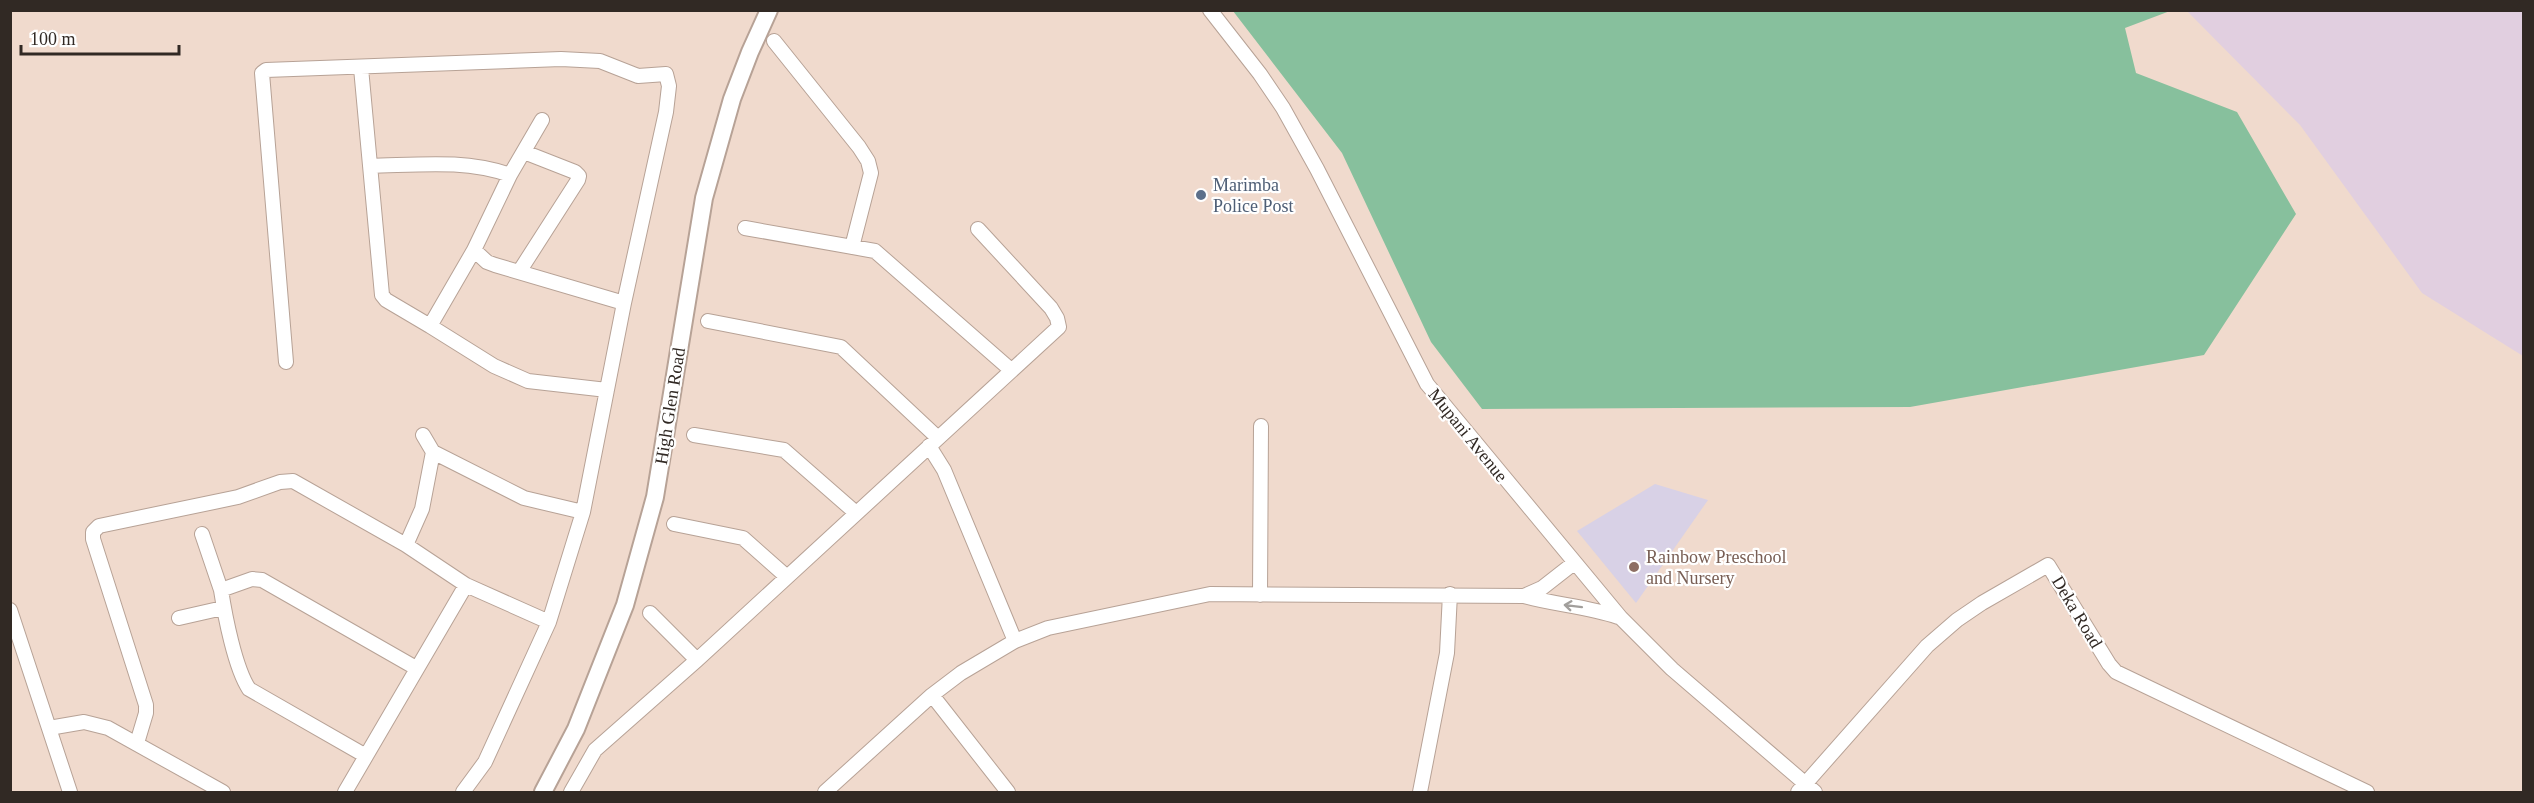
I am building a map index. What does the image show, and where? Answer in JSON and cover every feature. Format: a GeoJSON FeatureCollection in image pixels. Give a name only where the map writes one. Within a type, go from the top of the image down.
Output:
{"type":"FeatureCollection","features":[{"type":"Feature","properties":{"kind":"main road","name":"High Glen Road"},"geometry":{"type":"LineString","coordinates":[[543,792],[576,729],[625,605],[655,497],[704,198],[732,99],[769,10]]}},
{"type":"Feature","properties":{"kind":"street","name":"Mupani Avenue"},"geometry":{"type":"LineString","coordinates":[[1210,10],[1260,74],[1283,108],[1317,169],[1427,384],[1621,618],[1672,669],[1806,790]]}},
{"type":"Feature","properties":{"kind":"street"},"geometry":{"type":"LineString","coordinates":[[774,41],[868,160],[871,173],[852,247]]}},
{"type":"Feature","properties":{"kind":"street"},"geometry":{"type":"LineString","coordinates":[[286,362],[261,75],[266,70],[561,59],[600,61],[638,76],[666,74],[669,86],[666,112],[624,303],[583,512],[549,622],[484,762],[463,792]]}},
{"type":"Feature","properties":{"kind":"street"},"geometry":{"type":"LineString","coordinates":[[361,68],[382,295],[386,300],[495,366],[528,381],[607,390]]}},
{"type":"Feature","properties":{"kind":"street"},"geometry":{"type":"LineString","coordinates":[[430,326],[474,250],[510,175],[542,120]]}},
{"type":"Feature","properties":{"kind":"street"},"geometry":{"type":"LineString","coordinates":[[519,272],[579,176],[575,172],[524,152]]}},
{"type":"Feature","properties":{"kind":"street"},"geometry":{"type":"LineString","coordinates":[[370,166],[455,164],[510,175]]}},
{"type":"Feature","properties":{"kind":"street"},"geometry":{"type":"LineString","coordinates":[[745,228],[875,251],[1011,370]]}},
{"type":"Feature","properties":{"kind":"street"},"geometry":{"type":"LineString","coordinates":[[571,792],[595,750],[697,660],[1059,327],[1051,308],[978,229]]}},
{"type":"Feature","properties":{"kind":"street"},"geometry":{"type":"LineString","coordinates":[[474,250],[487,262],[624,303]]}},
{"type":"Feature","properties":{"kind":"street"},"geometry":{"type":"LineString","coordinates":[[708,321],[841,347],[933,442],[1016,641]]}},
{"type":"Feature","properties":{"kind":"street"},"geometry":{"type":"LineString","coordinates":[[1260,595],[1261,426]]}},
{"type":"Feature","properties":{"kind":"street"},"geometry":{"type":"LineString","coordinates":[[423,435],[433,452],[524,498],[583,512]]}},
{"type":"Feature","properties":{"kind":"street"},"geometry":{"type":"LineString","coordinates":[[694,435],[784,450],[856,513]]}},
{"type":"Feature","properties":{"kind":"street"},"geometry":{"type":"LineString","coordinates":[[406,545],[422,509],[433,452]]}},
{"type":"Feature","properties":{"kind":"street"},"geometry":{"type":"LineString","coordinates":[[137,743],[146,713],[146,705],[93,538],[93,532],[97,527],[238,497],[280,482],[293,481],[406,545],[466,585],[549,622]]}},
{"type":"Feature","properties":{"kind":"street"},"geometry":{"type":"LineString","coordinates":[[674,524],[743,538],[787,577]]}},
{"type":"Feature","properties":{"kind":"street"},"geometry":{"type":"LineString","coordinates":[[202,534],[221,590],[223,608],[243,677],[249,689],[366,756]]}},
{"type":"Feature","properties":{"kind":"street"},"geometry":{"type":"LineString","coordinates":[[1524,596],[1542,588],[1574,563]]}},
{"type":"Feature","properties":{"kind":"street","name":"Deka Road"},"geometry":{"type":"LineString","coordinates":[[1806,790],[1927,646],[1957,620],[1982,603],[2048,565],[2103,656],[2116,672],[2367,792]]}},
{"type":"Feature","properties":{"kind":"street"},"geometry":{"type":"LineString","coordinates":[[221,590],[252,579],[262,580],[417,668]]}},
{"type":"Feature","properties":{"kind":"street"},"geometry":{"type":"LineString","coordinates":[[345,792],[466,585]]}},
{"type":"Feature","properties":{"kind":"street"},"geometry":{"type":"LineString","coordinates":[[1420,792],[1447,653],[1450,594]]}},
{"type":"Feature","properties":{"kind":"street"},"geometry":{"type":"LineString","coordinates":[[825,792],[932,695],[961,673],[1016,641],[1048,628],[1202,595],[1524,596],[1548,603],[1597,609],[1621,618]]}},
{"type":"Feature","properties":{"kind":"street"},"geometry":{"type":"LineString","coordinates":[[179,618],[223,608]]}},
{"type":"Feature","properties":{"kind":"street"},"geometry":{"type":"LineString","coordinates":[[10,610],[16,649],[49,728],[70,792]]}},
{"type":"Feature","properties":{"kind":"street"},"geometry":{"type":"LineString","coordinates":[[650,613],[697,660]]}},
{"type":"Feature","properties":{"kind":"street"},"geometry":{"type":"LineString","coordinates":[[932,695],[1008,792]]}},
{"type":"Feature","properties":{"kind":"street"},"geometry":{"type":"LineString","coordinates":[[49,728],[84,722],[108,728],[223,792]]}},
{"type":"Feature","properties":{"kind":"shaded area"},"geometry":{"type":"Polygon","coordinates":[[[2187,11],[2523,11],[2523,356],[2422,293],[2300,125],[2187,11]]]}},
{"type":"Feature","properties":{"kind":"shaded area","name":"Rainbow Preschool and Nursery"},"geometry":{"type":"Polygon","coordinates":[[[1655,484],[1708,500],[1636,603],[1577,531],[1655,484]]]}},
{"type":"Feature","properties":{"kind":"green space"},"geometry":{"type":"Polygon","coordinates":[[[1233,11],[2170,11],[2125,28],[2136,73],[2237,112],[2296,214],[2204,355],[1910,407],[1482,409],[1431,342],[1342,153],[1233,11]]]}},
{"type":"Feature","properties":{"kind":"place","name":"Marimba Police Post"},"geometry":{"type":"Point","coordinates":[1201,195]}},
{"type":"Feature","properties":{"kind":"place","name":"Rainbow Preschool and Nursery"},"geometry":{"type":"Point","coordinates":[1634,567]}}]}
